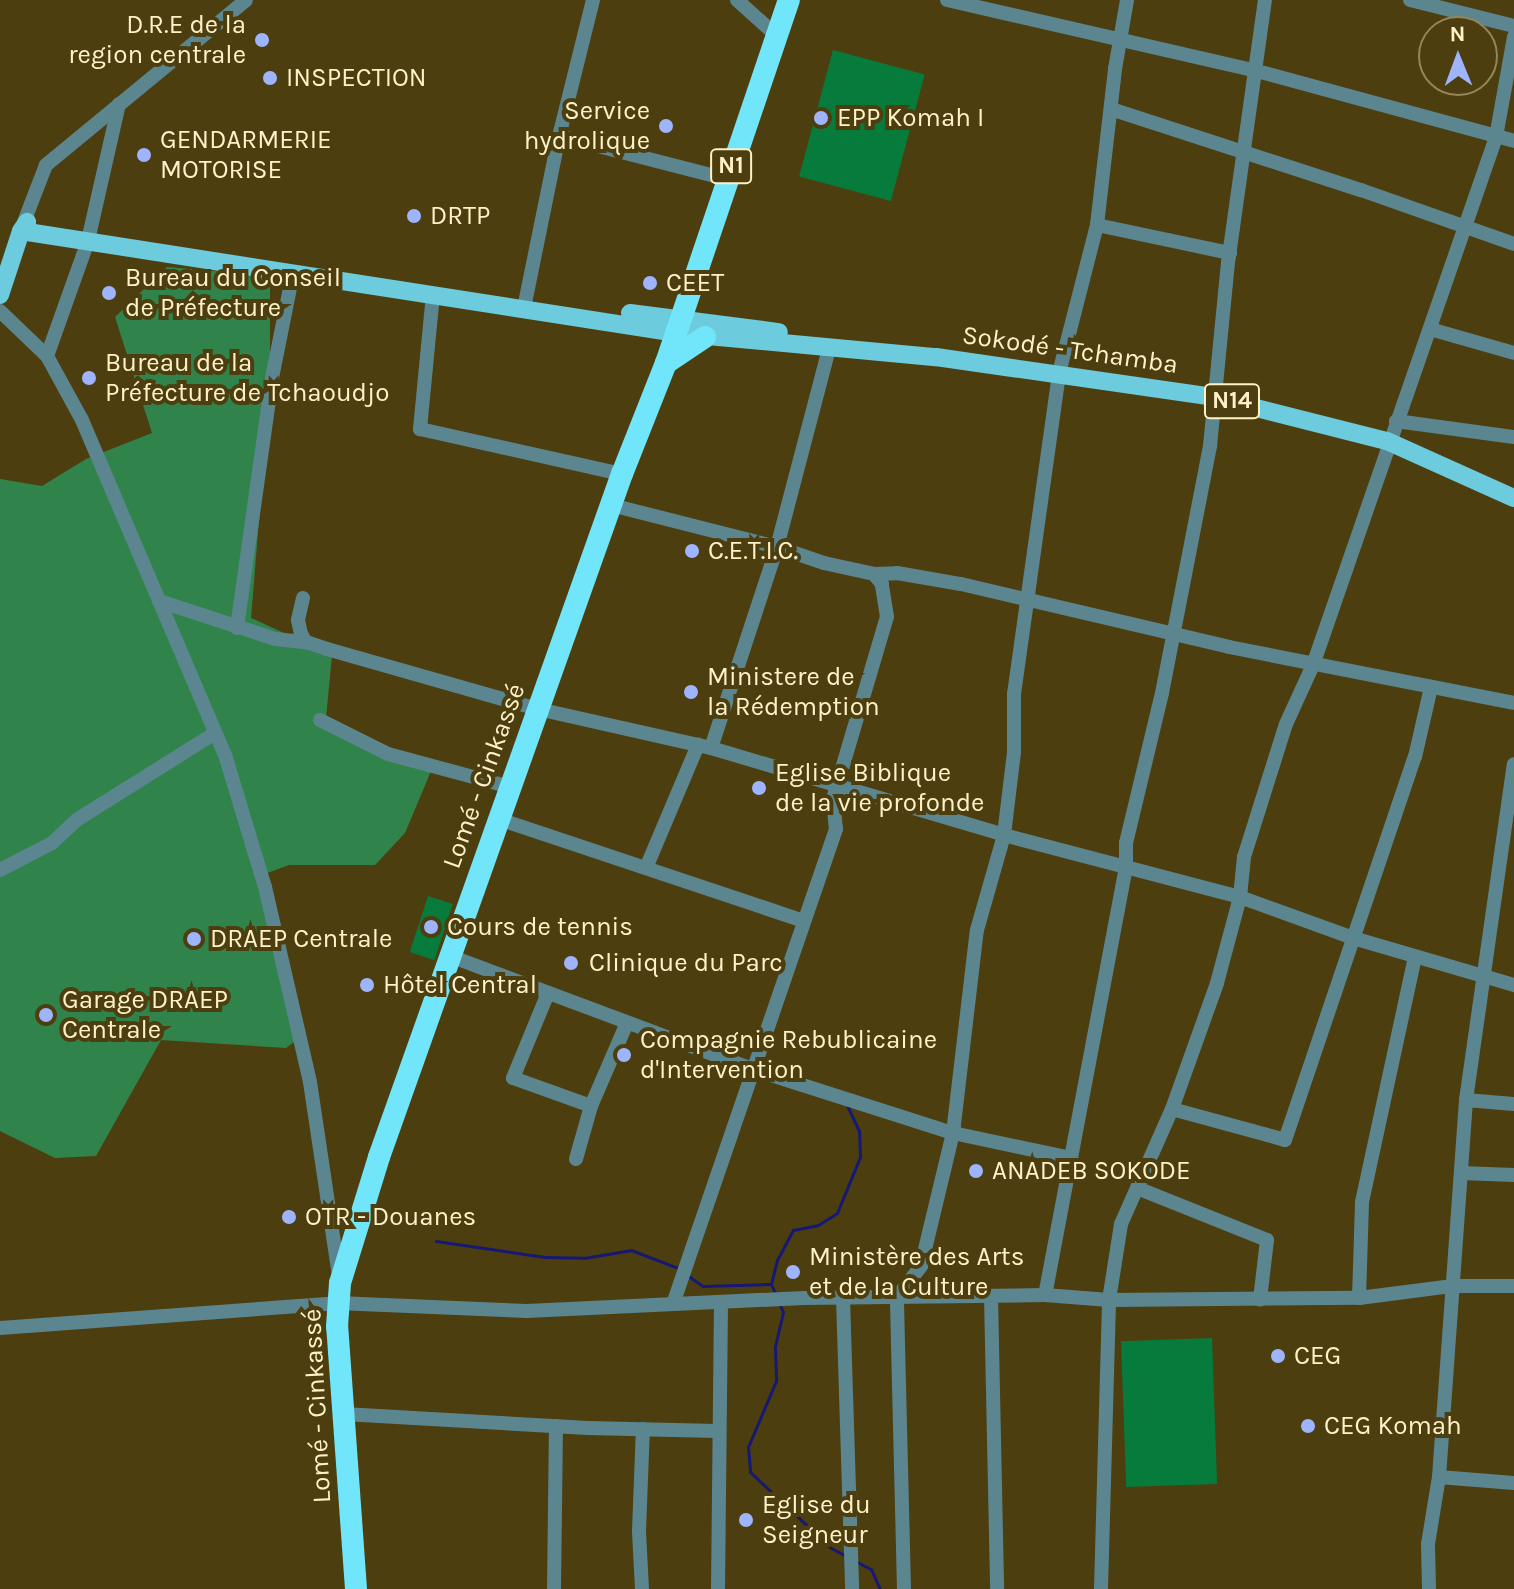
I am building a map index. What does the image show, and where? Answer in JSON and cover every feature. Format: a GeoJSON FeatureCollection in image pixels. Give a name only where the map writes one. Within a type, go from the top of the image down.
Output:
{"type":"FeatureCollection","features":[{"type":"Feature","properties":{"kind":"highway","name":"Lomé - Cinkassé"},"geometry":{"type":"LineString","coordinates":[[356,1589],[338,1293],[379,1157],[622,474],[666,363],[789,0]]}},
{"type":"Feature","properties":{"kind":"highway"},"geometry":{"type":"LineString","coordinates":[[666,363],[705,337]]}},
{"type":"Feature","properties":{"kind":"main road"},"geometry":{"type":"LineString","coordinates":[[0,295],[22,226],[293,273],[433,294],[525,303]]}},
{"type":"Feature","properties":{"kind":"main road"},"geometry":{"type":"LineString","coordinates":[[89,237],[676,327]]}},
{"type":"Feature","properties":{"kind":"main road","name":"Sokodé - Tchamba"},"geometry":{"type":"LineString","coordinates":[[676,327],[705,337],[936,357],[1213,397],[1387,441],[1514,498]]}},
{"type":"Feature","properties":{"kind":"main road","name":"Sokodé - Tchamba"},"geometry":{"type":"LineString","coordinates":[[676,327],[899,348],[936,357]]}},
{"type":"Feature","properties":{"kind":"street"},"geometry":{"type":"LineString","coordinates":[[22,226],[46,165],[246,0]]}},
{"type":"Feature","properties":{"kind":"street"},"geometry":{"type":"LineString","coordinates":[[525,303],[559,136],[593,0]]}},
{"type":"Feature","properties":{"kind":"street"},"geometry":{"type":"LineString","coordinates":[[737,0],[777,36]]}},
{"type":"Feature","properties":{"kind":"street"},"geometry":{"type":"LineString","coordinates":[[947,0],[1257,71],[1514,141]]}},
{"type":"Feature","properties":{"kind":"street"},"geometry":{"type":"LineString","coordinates":[[904,1589],[897,1297],[921,1266],[953,1133],[977,930],[1004,835],[1014,752],[1014,694],[1059,373],[1097,225],[1119,41],[1127,0]]}},
{"type":"Feature","properties":{"kind":"street"},"geometry":{"type":"LineString","coordinates":[[1045,1295],[1126,867],[1126,843],[1173,635],[1210,446],[1230,253],[1265,0]]}},
{"type":"Feature","properties":{"kind":"street"},"geometry":{"type":"LineString","coordinates":[[1410,0],[1514,26]]}},
{"type":"Feature","properties":{"kind":"street"},"geometry":{"type":"LineString","coordinates":[[1101,1589],[1109,1300],[1121,1224],[1172,1109],[1217,983],[1240,897],[1244,857],[1286,724],[1313,665],[1387,441],[1430,329],[1496,137],[1514,37]]}},
{"type":"Feature","properties":{"kind":"street"},"geometry":{"type":"LineString","coordinates":[[47,356],[89,237],[119,104]]}},
{"type":"Feature","properties":{"kind":"street"},"geometry":{"type":"LineString","coordinates":[[1111,109],[1361,190],[1514,244]]}},
{"type":"Feature","properties":{"kind":"street"},"geometry":{"type":"LineString","coordinates":[[559,136],[727,179]]}},
{"type":"Feature","properties":{"kind":"street"},"geometry":{"type":"LineString","coordinates":[[1097,225],[1230,253]]}},
{"type":"Feature","properties":{"kind":"street"},"geometry":{"type":"LineString","coordinates":[[237,628],[257,507],[272,378],[293,273]]}},
{"type":"Feature","properties":{"kind":"street"},"geometry":{"type":"LineString","coordinates":[[433,294],[420,429],[622,474]]}},
{"type":"Feature","properties":{"kind":"street"},"geometry":{"type":"LineString","coordinates":[[0,311],[47,356],[82,420],[215,733],[265,887],[306,1067],[338,1293]]}},
{"type":"Feature","properties":{"kind":"street"},"geometry":{"type":"LineString","coordinates":[[1430,329],[1514,353]]}},
{"type":"Feature","properties":{"kind":"street"},"geometry":{"type":"LineString","coordinates":[[646,868],[704,746],[777,547],[829,349]]}},
{"type":"Feature","properties":{"kind":"street"},"geometry":{"type":"LineString","coordinates":[[1396,421],[1514,437]]}},
{"type":"Feature","properties":{"kind":"street"},"geometry":{"type":"LineString","coordinates":[[611,505],[874,574],[897,573],[1313,665],[1514,703]]}},
{"type":"Feature","properties":{"kind":"street"},"geometry":{"type":"LineString","coordinates":[[673,1304],[836,829],[833,799],[887,617],[882,584],[874,574]]}},
{"type":"Feature","properties":{"kind":"street"},"geometry":{"type":"LineString","coordinates":[[303,598],[298,628],[306,642]]}},
{"type":"Feature","properties":{"kind":"street"},"geometry":{"type":"LineString","coordinates":[[159,601],[275,639],[306,642],[538,709],[704,746],[1004,835],[1240,897],[1353,938],[1514,985]]}},
{"type":"Feature","properties":{"kind":"street"},"geometry":{"type":"LineString","coordinates":[[1172,1109],[1285,1140],[1415,757],[1431,687]]}},
{"type":"Feature","properties":{"kind":"street"},"geometry":{"type":"LineString","coordinates":[[320,720],[388,754],[510,787]]}},
{"type":"Feature","properties":{"kind":"street"},"geometry":{"type":"LineString","coordinates":[[0,870],[52,843],[78,819],[215,733]]}},
{"type":"Feature","properties":{"kind":"street"},"geometry":{"type":"LineString","coordinates":[[1429,1589],[1428,1544],[1439,1477],[1466,1100],[1483,976],[1506,879],[1514,764]]}},
{"type":"Feature","properties":{"kind":"street"},"geometry":{"type":"LineString","coordinates":[[499,819],[803,921]]}},
{"type":"Feature","properties":{"kind":"street"},"geometry":{"type":"LineString","coordinates":[[450,956],[752,1069],[953,1133],[1071,1158]]}},
{"type":"Feature","properties":{"kind":"street"},"geometry":{"type":"LineString","coordinates":[[1359,1298],[1362,1202],[1415,957]]}},
{"type":"Feature","properties":{"kind":"street"},"geometry":{"type":"LineString","coordinates":[[548,993],[513,1078],[591,1106]]}},
{"type":"Feature","properties":{"kind":"street"},"geometry":{"type":"LineString","coordinates":[[576,1159],[591,1106],[627,1023]]}},
{"type":"Feature","properties":{"kind":"street"},"geometry":{"type":"LineString","coordinates":[[1466,1100],[1514,1104]]}},
{"type":"Feature","properties":{"kind":"street"},"geometry":{"type":"LineString","coordinates":[[1461,1173],[1514,1175]]}},
{"type":"Feature","properties":{"kind":"street"},"geometry":{"type":"LineString","coordinates":[[1137,1188],[1267,1240],[1260,1300]]}},
{"type":"Feature","properties":{"kind":"street"},"geometry":{"type":"LineString","coordinates":[[0,1328],[338,1293],[527,1311],[777,1299],[897,1297],[1045,1295],[1109,1300],[1359,1298],[1453,1286],[1514,1286]]}},
{"type":"Feature","properties":{"kind":"street"},"geometry":{"type":"LineString","coordinates":[[991,1296],[997,1589]]}},
{"type":"Feature","properties":{"kind":"street"},"geometry":{"type":"LineString","coordinates":[[843,1298],[852,1589]]}},
{"type":"Feature","properties":{"kind":"street"},"geometry":{"type":"LineString","coordinates":[[718,1589],[717,1431],[721,1302]]}},
{"type":"Feature","properties":{"kind":"street"},"geometry":{"type":"LineString","coordinates":[[344,1414],[717,1431]]}},
{"type":"Feature","properties":{"kind":"street"},"geometry":{"type":"LineString","coordinates":[[554,1589],[556,1426]]}},
{"type":"Feature","properties":{"kind":"street"},"geometry":{"type":"LineString","coordinates":[[642,1589],[639,1531],[643,1429]]}},
{"type":"Feature","properties":{"kind":"street"},"geometry":{"type":"LineString","coordinates":[[1439,1477],[1514,1483]]}},
{"type":"Feature","properties":{"kind":"green space"},"geometry":{"type":"Polygon","coordinates":[[[833,50],[925,75],[891,201],[799,177],[833,50]]]}},
{"type":"Feature","properties":{"kind":"green space"},"geometry":{"type":"Polygon","coordinates":[[[167,267],[270,276],[270,387],[251,618],[332,655],[325,729],[431,771],[405,833],[375,865],[289,865],[259,876],[294,1042],[286,1048],[161,1040],[96,1156],[55,1158],[0,1131],[0,479],[42,486],[86,459],[152,433],[115,317],[167,267]]]}},
{"type":"Feature","properties":{"kind":"green space","name":"Cours de tennis"},"geometry":{"type":"Polygon","coordinates":[[[428,896],[453,904],[434,960],[410,952],[428,896]]]}},
{"type":"Feature","properties":{"kind":"green space"},"geometry":{"type":"Polygon","coordinates":[[[1212,1338],[1217,1484],[1126,1487],[1121,1341],[1212,1338]]]}},
{"type":"Feature","properties":{"kind":"waterway"},"geometry":{"type":"LineString","coordinates":[[771,1284],[777,1260],[793,1230],[818,1225],[837,1213],[860,1157],[859,1131],[847,1105]]}},
{"type":"Feature","properties":{"kind":"waterway"},"geometry":{"type":"LineString","coordinates":[[436,1241],[545,1257],[584,1258],[631,1250],[678,1268]]}},
{"type":"Feature","properties":{"kind":"waterway"},"geometry":{"type":"LineString","coordinates":[[687,1275],[703,1286],[771,1284],[775,1293]]}},
{"type":"Feature","properties":{"kind":"waterway"},"geometry":{"type":"LineString","coordinates":[[779,1303],[783,1312],[775,1347],[776,1381],[748,1447],[750,1472],[831,1548],[846,1556]]}},
{"type":"Feature","properties":{"kind":"waterway"},"geometry":{"type":"LineString","coordinates":[[857,1562],[871,1569],[880,1589]]}},
{"type":"Feature","properties":{"kind":"place","name":"D.R.E de la region centrale"},"geometry":{"type":"Point","coordinates":[262,40]}},
{"type":"Feature","properties":{"kind":"place","name":"INSPECTION"},"geometry":{"type":"Point","coordinates":[270,78]}},
{"type":"Feature","properties":{"kind":"place","name":"EPP Komah I"},"geometry":{"type":"Point","coordinates":[821,118]}},
{"type":"Feature","properties":{"kind":"place","name":"Service hydrolique"},"geometry":{"type":"Point","coordinates":[666,126]}},
{"type":"Feature","properties":{"kind":"place","name":"GENDARMERIE MOTORISE"},"geometry":{"type":"Point","coordinates":[144,155]}},
{"type":"Feature","properties":{"kind":"place","name":"DRTP"},"geometry":{"type":"Point","coordinates":[414,216]}},
{"type":"Feature","properties":{"kind":"place","name":"CEET"},"geometry":{"type":"Point","coordinates":[650,283]}},
{"type":"Feature","properties":{"kind":"place","name":"Bureau du Conseil de Préfecture"},"geometry":{"type":"Point","coordinates":[109,293]}},
{"type":"Feature","properties":{"kind":"place","name":"Bureau de la Préfecture de Tchaoudjo"},"geometry":{"type":"Point","coordinates":[89,378]}},
{"type":"Feature","properties":{"kind":"place","name":"C.E.T.I.C."},"geometry":{"type":"Point","coordinates":[692,551]}},
{"type":"Feature","properties":{"kind":"place","name":"Ministere de la Rédemption"},"geometry":{"type":"Point","coordinates":[691,692]}},
{"type":"Feature","properties":{"kind":"place","name":"Eglise Biblique de la vie profonde"},"geometry":{"type":"Point","coordinates":[759,788]}},
{"type":"Feature","properties":{"kind":"place","name":"Cours de tennis"},"geometry":{"type":"Point","coordinates":[431,927]}},
{"type":"Feature","properties":{"kind":"place","name":"DRAEP Centrale"},"geometry":{"type":"Point","coordinates":[194,939]}},
{"type":"Feature","properties":{"kind":"place","name":"Clinique du Parc"},"geometry":{"type":"Point","coordinates":[571,963]}},
{"type":"Feature","properties":{"kind":"place","name":"Hôtel Central"},"geometry":{"type":"Point","coordinates":[367,985]}},
{"type":"Feature","properties":{"kind":"place","name":"Garage DRAEP Centrale"},"geometry":{"type":"Point","coordinates":[46,1015]}},
{"type":"Feature","properties":{"kind":"place","name":"Compagnie Rebublicaine d'Intervention"},"geometry":{"type":"Point","coordinates":[624,1055]}},
{"type":"Feature","properties":{"kind":"place","name":"ANADEB SOKODE"},"geometry":{"type":"Point","coordinates":[976,1171]}},
{"type":"Feature","properties":{"kind":"place","name":"OTR - Douanes"},"geometry":{"type":"Point","coordinates":[289,1217]}},
{"type":"Feature","properties":{"kind":"place","name":"Ministère des Arts et de la Culture"},"geometry":{"type":"Point","coordinates":[793,1272]}},
{"type":"Feature","properties":{"kind":"place","name":"CEG"},"geometry":{"type":"Point","coordinates":[1278,1356]}},
{"type":"Feature","properties":{"kind":"place","name":"CEG Komah"},"geometry":{"type":"Point","coordinates":[1308,1426]}},
{"type":"Feature","properties":{"kind":"place","name":"Eglise du Seigneur"},"geometry":{"type":"Point","coordinates":[746,1520]}}]}
